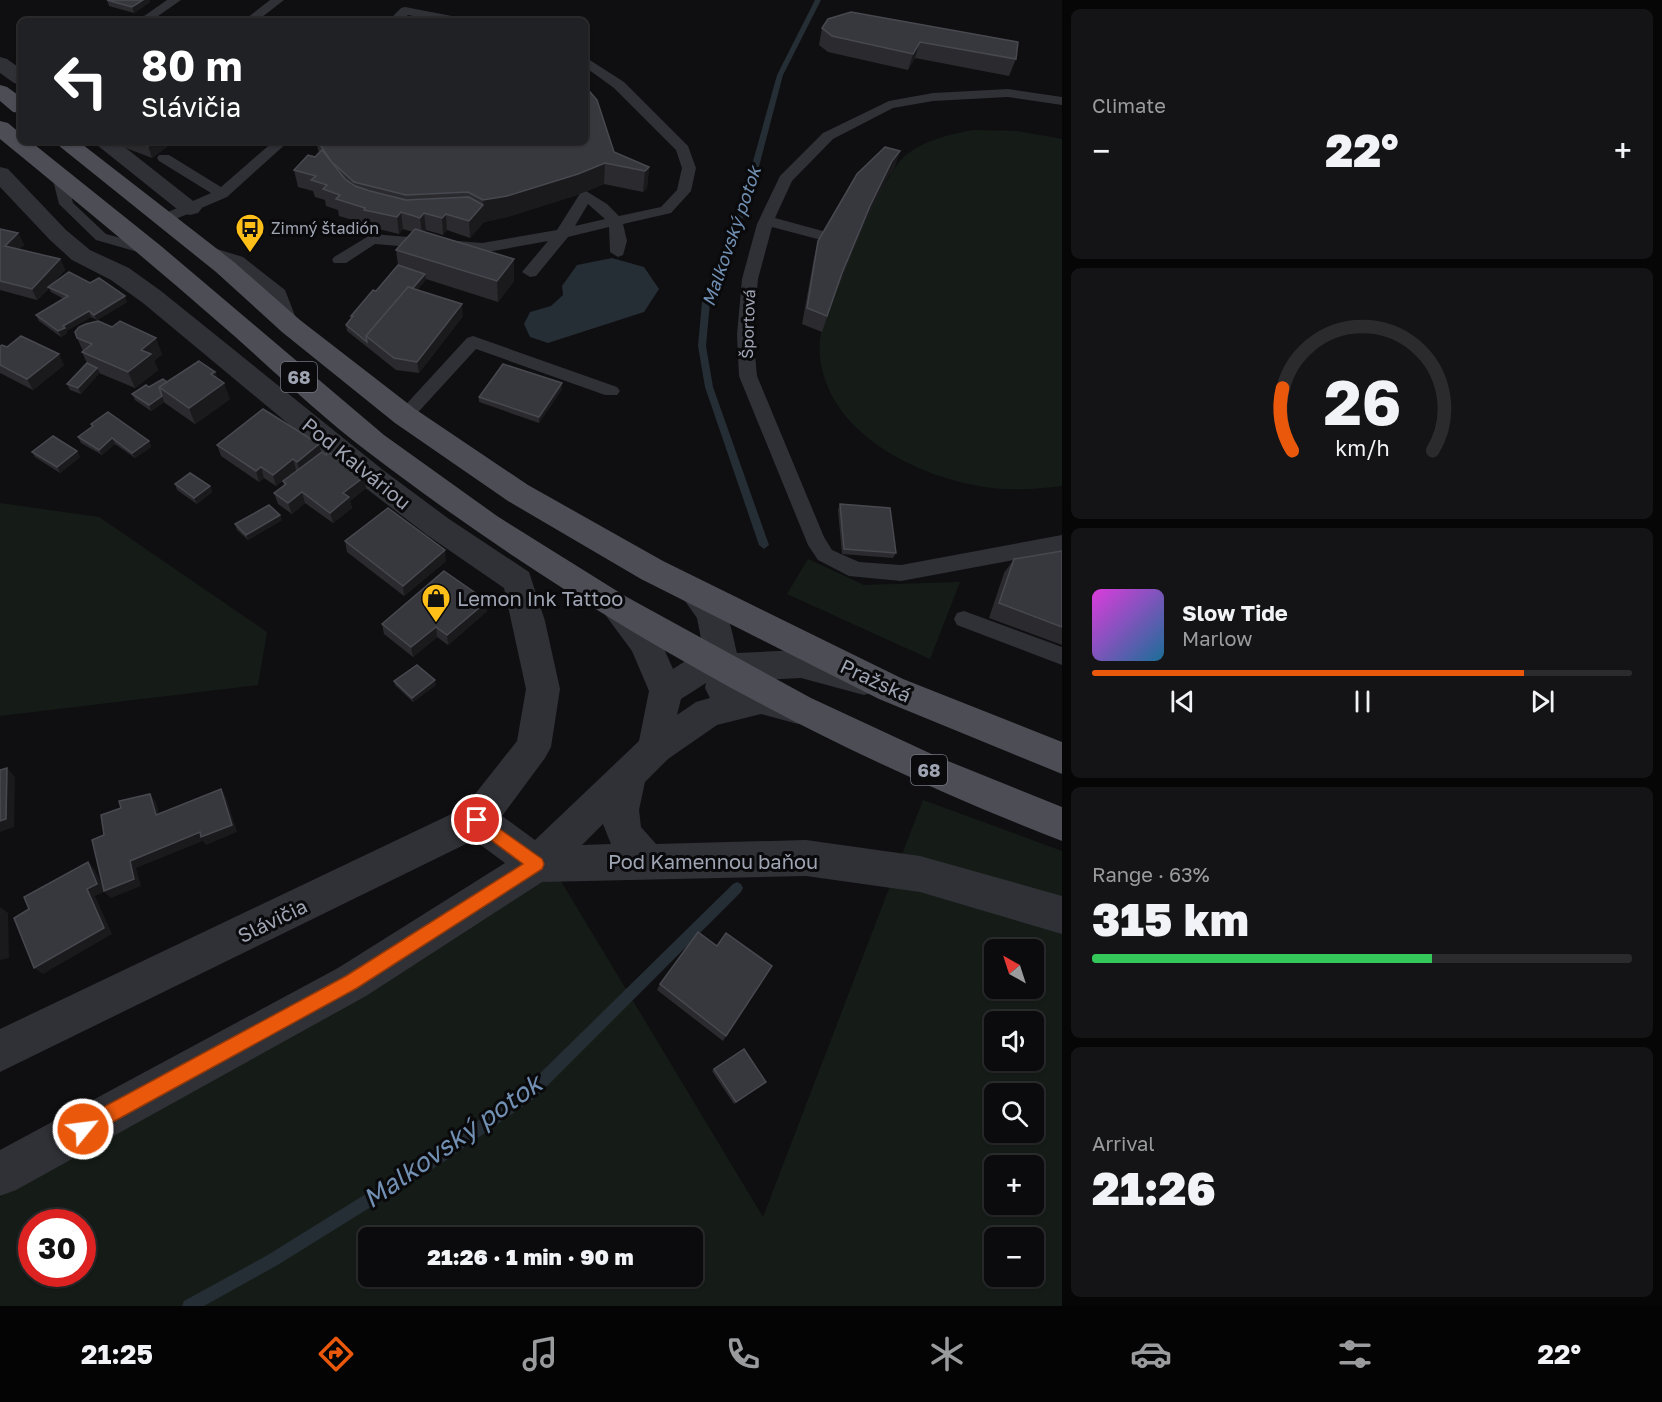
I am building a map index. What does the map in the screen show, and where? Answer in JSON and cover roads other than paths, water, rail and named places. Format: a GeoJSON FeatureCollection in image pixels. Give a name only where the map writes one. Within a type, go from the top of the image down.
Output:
{"type":"FeatureCollection","features":[{"type":"Feature","properties":{"kind":"main road"},"geometry":{"type":"LineString","coordinates":[[0,91],[18,105]]}},
{"type":"Feature","properties":{"kind":"main road","name":"Pod Kalváriou"},"geometry":{"type":"LineString","coordinates":[[0,128],[18,143]]}},
{"type":"Feature","properties":{"kind":"main road","name":"Pod Kalváriou"},"geometry":{"type":"LineString","coordinates":[[20,144],[152,251],[374,442],[486,524],[614,605],[724,669]]}},
{"type":"Feature","properties":{"kind":"main road","name":"68"},"geometry":{"type":"LineString","coordinates":[[68,144],[164,219],[291,326],[405,416],[518,493],[694,591]]}},
{"type":"Feature","properties":{"kind":"main road","name":"Pražská"},"geometry":{"type":"LineString","coordinates":[[694,591],[891,688],[1062,758]]}},
{"type":"Feature","properties":{"kind":"main road","name":"68"},"geometry":{"type":"LineString","coordinates":[[724,669],[799,710],[925,768],[1062,824]]}},
{"type":"Feature","properties":{"kind":"street"},"geometry":{"type":"LineString","coordinates":[[0,63],[18,77]]}},
{"type":"Feature","properties":{"kind":"street"},"geometry":{"type":"LineString","coordinates":[[107,144],[190,208]]}},
{"type":"Feature","properties":{"kind":"street","name":"Pod Kalváriou"},"geometry":{"type":"LineString","coordinates":[[0,174],[51,228],[81,255],[120,274],[152,297],[373,478],[438,527],[518,581],[543,689],[533,747],[477,820]]}},
{"type":"Feature","properties":{"kind":"street"},"geometry":{"type":"LineString","coordinates":[[694,591],[712,614],[724,669],[723,683],[718,698],[708,713]]}},
{"type":"Feature","properties":{"kind":"street"},"geometry":{"type":"LineString","coordinates":[[614,605],[645,643],[666,692],[659,719],[656,748]]}},
{"type":"Feature","properties":{"kind":"street"},"geometry":{"type":"LineString","coordinates":[[666,692],[702,668],[724,669],[801,664],[891,688]]}},
{"type":"Feature","properties":{"kind":"street"},"geometry":{"type":"LineString","coordinates":[[0,1174],[352,982],[537,864],[656,748],[708,713],[760,699],[799,710]]}},
{"type":"Feature","properties":{"kind":"street"},"geometry":{"type":"LineString","coordinates":[[631,772],[619,815],[622,832],[631,847],[647,860]]}},
{"type":"Feature","properties":{"kind":"street"},"geometry":{"type":"LineString","coordinates":[[477,820],[537,864]]}},
{"type":"Feature","properties":{"kind":"street","name":"Slávičia"},"geometry":{"type":"LineString","coordinates":[[0,1051],[477,820]]}},
{"type":"Feature","properties":{"kind":"street","name":"Pod Kamennou baňou"},"geometry":{"type":"LineString","coordinates":[[537,864],[806,858],[920,874],[1062,915]]}},
{"type":"Feature","properties":{"kind":"lane"},"geometry":{"type":"LineString","coordinates":[[148,18],[175,0]]}},
{"type":"Feature","properties":{"kind":"lane"},"geometry":{"type":"LineString","coordinates":[[253,18],[278,0]]}},
{"type":"Feature","properties":{"kind":"lane"},"geometry":{"type":"LineString","coordinates":[[397,18],[405,11],[441,18]]}},
{"type":"Feature","properties":{"kind":"lane"},"geometry":{"type":"LineString","coordinates":[[340,260],[372,239],[482,248],[524,242],[666,210],[684,191],[688,168],[683,149],[619,86],[588,63]]}},
{"type":"Feature","properties":{"kind":"lane","name":"Športová"},"geometry":{"type":"LineString","coordinates":[[1062,101],[1008,93],[933,97],[889,105],[828,136],[785,179],[767,221],[750,279],[745,335],[748,375],[815,540],[825,555],[856,570],[901,573],[1062,543]]}},
{"type":"Feature","properties":{"kind":"lane"},"geometry":{"type":"LineString","coordinates":[[164,219],[222,194],[279,144]]}},
{"type":"Feature","properties":{"kind":"lane"},"geometry":{"type":"LineString","coordinates":[[164,158],[222,194]]}},
{"type":"Feature","properties":{"kind":"lane"},"geometry":{"type":"LineString","coordinates":[[531,272],[563,232],[586,195],[616,222],[620,237],[618,252]]}},
{"type":"Feature","properties":{"kind":"lane"},"geometry":{"type":"LineString","coordinates":[[767,221],[825,236]]}},
{"type":"Feature","properties":{"kind":"lane"},"geometry":{"type":"LineString","coordinates":[[405,416],[473,342],[611,391]]}},
{"type":"Feature","properties":{"kind":"lane"},"geometry":{"type":"LineString","coordinates":[[964,619],[1062,656]]}},
{"type":"Feature","properties":{"kind":"waterway","name":"Malkovský potok"},"geometry":{"type":"LineString","coordinates":[[764,545],[709,387],[702,346],[706,302],[747,197],[780,75],[818,0]]}},
{"type":"Feature","properties":{"kind":"waterway","name":"Malkovský potok"},"geometry":{"type":"LineString","coordinates":[[189,1306],[271,1261],[440,1156],[531,1092],[737,888]]}},
{"type":"Feature","properties":{"kind":"place","name":"Zimný štadión"},"geometry":{"type":"Point","coordinates":[250,254]}},
{"type":"Feature","properties":{"kind":"place","name":"Lemon Ink Tattoo"},"geometry":{"type":"Point","coordinates":[436,624]}}]}
